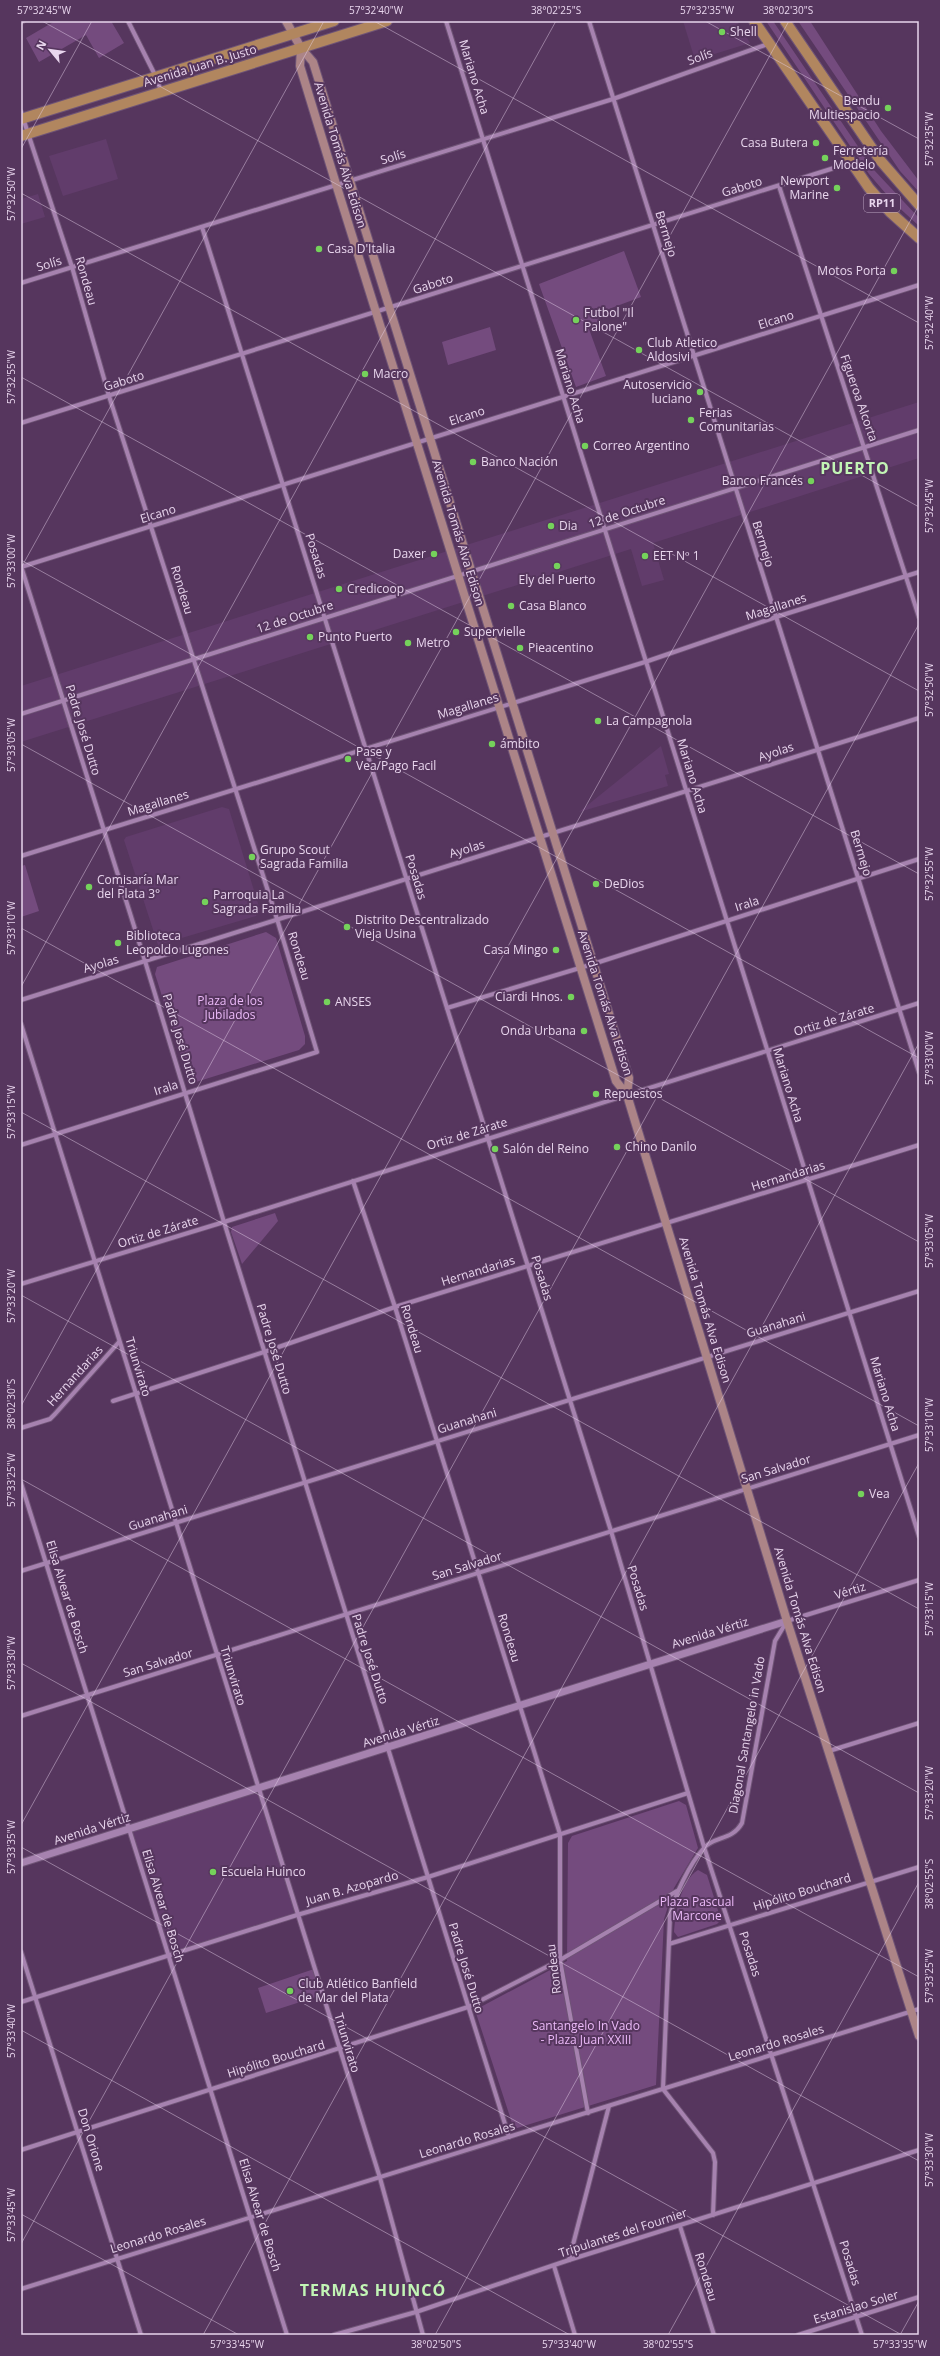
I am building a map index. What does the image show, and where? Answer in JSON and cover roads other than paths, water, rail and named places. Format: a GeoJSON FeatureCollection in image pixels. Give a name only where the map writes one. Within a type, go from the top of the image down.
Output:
{"type":"FeatureCollection","features":[{"type":"Feature","properties":{"kind":"main road"},"geometry":{"type":"LineString","coordinates":[[286,21],[301,48]]}},
{"type":"Feature","properties":{"kind":"main road","name":"Avenida Juan B. Justo"},"geometry":{"type":"LineString","coordinates":[[22,117],[334,21]]}},
{"type":"Feature","properties":{"kind":"main road","name":"Avenida Juan B. Justo"},"geometry":{"type":"LineString","coordinates":[[25,134],[387,21]]}},
{"type":"Feature","properties":{"kind":"main road","name":"RP11"},"geometry":{"type":"LineString","coordinates":[[754,21],[768,44],[851,163],[885,206],[919,238]]}},
{"type":"Feature","properties":{"kind":"main road","name":"RP11"},"geometry":{"type":"LineString","coordinates":[[785,21],[880,160],[919,205]]}},
{"type":"Feature","properties":{"kind":"main road","name":"Avenida Tomás Alva Edison"},"geometry":{"type":"LineString","coordinates":[[301,48],[313,62],[628,1078],[627,1095],[787,1621],[870,1882],[915,2010],[919,2036]]}},
{"type":"Feature","properties":{"kind":"main road","name":"Avenida Tomás Alva Edison"},"geometry":{"type":"LineString","coordinates":[[301,48],[300,66],[458,576],[616,1081],[627,1095]]}},
{"type":"Feature","properties":{"kind":"street"},"geometry":{"type":"LineString","coordinates":[[128,21],[156,77],[161,92]]}},
{"type":"Feature","properties":{"kind":"street","name":"Mariano Acha"},"geometry":{"type":"LineString","coordinates":[[446,21],[848,1313],[919,1536]]}},
{"type":"Feature","properties":{"kind":"street","name":"Bermejo"},"geometry":{"type":"LineString","coordinates":[[589,21],[919,1072]]}},
{"type":"Feature","properties":{"kind":"street","name":"Solís"},"geometry":{"type":"LineString","coordinates":[[21,283],[613,99],[768,44]]}},
{"type":"Feature","properties":{"kind":"street","name":"Rondeau"},"geometry":{"type":"LineString","coordinates":[[22,117],[25,134],[72,268],[109,396],[152,526],[234,790],[277,919],[317,1052]]}},
{"type":"Feature","properties":{"kind":"street","name":"Gaboto"},"geometry":{"type":"LineString","coordinates":[[21,423],[851,163]]}},
{"type":"Feature","properties":{"kind":"street","name":"Figueroa Alcorta"},"geometry":{"type":"LineString","coordinates":[[779,186],[919,617]]}},
{"type":"Feature","properties":{"kind":"street","name":"Posadas"},"geometry":{"type":"LineString","coordinates":[[202,227],[570,1400],[704,1847],[815,2183],[862,2335]]}},
{"type":"Feature","properties":{"kind":"street","name":"Elcano"},"geometry":{"type":"LineString","coordinates":[[21,567],[563,396],[822,317],[919,285]]}},
{"type":"Feature","properties":{"kind":"street","name":"12 de Octubre"},"geometry":{"type":"LineString","coordinates":[[21,714],[919,430]]}},
{"type":"Feature","properties":{"kind":"street","name":"Padre José Dutto"},"geometry":{"type":"LineString","coordinates":[[21,567],[186,1092],[224,1222],[345,1615],[509,2137]]}},
{"type":"Feature","properties":{"kind":"street","name":"Magallanes"},"geometry":{"type":"LineString","coordinates":[[21,856],[645,662],[919,572]]}},
{"type":"Feature","properties":{"kind":"street","name":"Ayolas"},"geometry":{"type":"LineString","coordinates":[[21,1000],[919,718]]}},
{"type":"Feature","properties":{"kind":"street","name":"Irala"},"geometry":{"type":"LineString","coordinates":[[447,1008],[581,968],[919,859]]}},
{"type":"Feature","properties":{"kind":"street","name":"Ortiz de Zárate"},"geometry":{"type":"LineString","coordinates":[[21,1284],[224,1222],[919,1003]]}},
{"type":"Feature","properties":{"kind":"street","name":"Triunvirato"},"geometry":{"type":"LineString","coordinates":[[21,1024],[216,1655],[380,2178],[423,2335]]}},
{"type":"Feature","properties":{"kind":"street","name":"Irala"},"geometry":{"type":"LineString","coordinates":[[21,1145],[56,1136],[186,1092],[317,1052]]}},
{"type":"Feature","properties":{"kind":"street","name":"Hernandarias"},"geometry":{"type":"LineString","coordinates":[[113,1401],[264,1352],[395,1307],[807,1181],[919,1145]]}},
{"type":"Feature","properties":{"kind":"street","name":"Rondeau"},"geometry":{"type":"LineString","coordinates":[[353,1181],[395,1307],[560,1834],[560,1960],[588,2112]]}},
{"type":"Feature","properties":{"kind":"street","name":"Guanahani"},"geometry":{"type":"LineString","coordinates":[[21,1571],[919,1291]]}},
{"type":"Feature","properties":{"kind":"street","name":"Hernandarias"},"geometry":{"type":"LineString","coordinates":[[21,1428],[50,1419],[119,1342]]}},
{"type":"Feature","properties":{"kind":"street","name":"San Salvador"},"geometry":{"type":"LineString","coordinates":[[21,1716],[919,1435]]}},
{"type":"Feature","properties":{"kind":"street","name":"Elisa Alvear de Bosch"},"geometry":{"type":"LineString","coordinates":[[21,1483],[287,2335]]}},
{"type":"Feature","properties":{"kind":"street","name":"Vértiz"},"geometry":{"type":"LineString","coordinates":[[787,1621],[919,1580]]}},
{"type":"Feature","properties":{"kind":"street","name":"Avenida Vértiz"},"geometry":{"type":"LineString","coordinates":[[21,1863],[520,1706],[650,1663],[787,1621]]}},
{"type":"Feature","properties":{"kind":"street","name":"Diagonal Santangelo in Vado"},"geometry":{"type":"LineString","coordinates":[[704,1847],[731,1835],[742,1823],[775,1641],[787,1621]]}},
{"type":"Feature","properties":{"kind":"street"},"geometry":{"type":"LineString","coordinates":[[829,1751],[919,1723]]}},
{"type":"Feature","properties":{"kind":"street","name":"Juan B. Azopardo"},"geometry":{"type":"LineString","coordinates":[[21,2002],[297,1915],[428,1877],[688,1793]]}},
{"type":"Feature","properties":{"kind":"street"},"geometry":{"type":"LineString","coordinates":[[704,1847],[677,1891],[670,1916],[663,2089],[713,2153],[715,2162],[714,2215]]}},
{"type":"Feature","properties":{"kind":"street","name":"Hipólito Bouchard"},"geometry":{"type":"LineString","coordinates":[[669,1944],[919,1867]]}},
{"type":"Feature","properties":{"kind":"street","name":"Hipólito Bouchard"},"geometry":{"type":"LineString","coordinates":[[21,2150],[339,2050],[468,2007],[560,1960],[677,1891]]}},
{"type":"Feature","properties":{"kind":"street","name":"Don Orione"},"geometry":{"type":"LineString","coordinates":[[21,1952],[141,2335]]}},
{"type":"Feature","properties":{"kind":"street","name":"Leonardo Rosales"},"geometry":{"type":"LineString","coordinates":[[21,2289],[915,2010]]}},
{"type":"Feature","properties":{"kind":"street"},"geometry":{"type":"LineString","coordinates":[[569,2260],[609,2106]]}},
{"type":"Feature","properties":{"kind":"street","name":"Tripulantes del Fournier"},"geometry":{"type":"LineString","coordinates":[[334,2335],[416,2312],[569,2260],[919,2150]]}},
{"type":"Feature","properties":{"kind":"street","name":"Rondeau"},"geometry":{"type":"LineString","coordinates":[[680,2226],[714,2335]]}},
{"type":"Feature","properties":{"kind":"street"},"geometry":{"type":"LineString","coordinates":[[554,2266],[575,2335]]}},
{"type":"Feature","properties":{"kind":"street","name":"Estanislao Soler"},"geometry":{"type":"LineString","coordinates":[[798,2335],[919,2297]]}},
{"type":"Feature","properties":{"kind":"place","name":"Shell"},"geometry":{"type":"Point","coordinates":[722,32]}},
{"type":"Feature","properties":{"kind":"place","name":"Bendu Multiespacio"},"geometry":{"type":"Point","coordinates":[888,108]}},
{"type":"Feature","properties":{"kind":"place","name":"Casa Butera"},"geometry":{"type":"Point","coordinates":[816,143]}},
{"type":"Feature","properties":{"kind":"place","name":"Ferretería Modelo"},"geometry":{"type":"Point","coordinates":[825,158]}},
{"type":"Feature","properties":{"kind":"place","name":"Newport Marine"},"geometry":{"type":"Point","coordinates":[837,188]}},
{"type":"Feature","properties":{"kind":"place","name":"Casa D'Italia"},"geometry":{"type":"Point","coordinates":[319,249]}},
{"type":"Feature","properties":{"kind":"place","name":"Motos Porta"},"geometry":{"type":"Point","coordinates":[894,271]}},
{"type":"Feature","properties":{"kind":"place","name":"Futbol \"Il Palone\""},"geometry":{"type":"Point","coordinates":[576,320]}},
{"type":"Feature","properties":{"kind":"place","name":"Club Atletico Aldosivi"},"geometry":{"type":"Point","coordinates":[639,350]}},
{"type":"Feature","properties":{"kind":"place","name":"Macro"},"geometry":{"type":"Point","coordinates":[365,374]}},
{"type":"Feature","properties":{"kind":"place","name":"Autoservicio luciano"},"geometry":{"type":"Point","coordinates":[700,392]}},
{"type":"Feature","properties":{"kind":"place","name":"Ferias Comunitarias"},"geometry":{"type":"Point","coordinates":[691,420]}},
{"type":"Feature","properties":{"kind":"place","name":"Correo Argentino"},"geometry":{"type":"Point","coordinates":[585,446]}},
{"type":"Feature","properties":{"kind":"place","name":"Banco Nación"},"geometry":{"type":"Point","coordinates":[473,462]}},
{"type":"Feature","properties":{"kind":"place","name":"Banco Francés"},"geometry":{"type":"Point","coordinates":[811,481]}},
{"type":"Feature","properties":{"kind":"place","name":"Dia"},"geometry":{"type":"Point","coordinates":[551,526]}},
{"type":"Feature","properties":{"kind":"place","name":"Daxer"},"geometry":{"type":"Point","coordinates":[434,554]}},
{"type":"Feature","properties":{"kind":"place","name":"EET Nº 1"},"geometry":{"type":"Point","coordinates":[645,556]}},
{"type":"Feature","properties":{"kind":"place","name":"Ely del Puerto"},"geometry":{"type":"Point","coordinates":[557,566]}},
{"type":"Feature","properties":{"kind":"place","name":"Credicoop"},"geometry":{"type":"Point","coordinates":[339,589]}},
{"type":"Feature","properties":{"kind":"place","name":"Casa Blanco"},"geometry":{"type":"Point","coordinates":[511,606]}},
{"type":"Feature","properties":{"kind":"place","name":"Supervielle"},"geometry":{"type":"Point","coordinates":[456,632]}},
{"type":"Feature","properties":{"kind":"place","name":"Punto Puerto"},"geometry":{"type":"Point","coordinates":[310,637]}},
{"type":"Feature","properties":{"kind":"place","name":"Metro"},"geometry":{"type":"Point","coordinates":[408,643]}},
{"type":"Feature","properties":{"kind":"place","name":"Pieacentino"},"geometry":{"type":"Point","coordinates":[520,648]}},
{"type":"Feature","properties":{"kind":"place","name":"La Campagnola"},"geometry":{"type":"Point","coordinates":[598,721]}},
{"type":"Feature","properties":{"kind":"place","name":"ámbito"},"geometry":{"type":"Point","coordinates":[492,744]}},
{"type":"Feature","properties":{"kind":"place","name":"Pase y Vea/Pago Facil"},"geometry":{"type":"Point","coordinates":[348,759]}},
{"type":"Feature","properties":{"kind":"place","name":"Grupo Scout Sagrada Familia"},"geometry":{"type":"Point","coordinates":[252,857]}},
{"type":"Feature","properties":{"kind":"place","name":"DeDios"},"geometry":{"type":"Point","coordinates":[596,884]}},
{"type":"Feature","properties":{"kind":"place","name":"Comisaría Mar del Plata 3°"},"geometry":{"type":"Point","coordinates":[89,887]}},
{"type":"Feature","properties":{"kind":"place","name":"Parroquia La Sagrada Familia"},"geometry":{"type":"Point","coordinates":[205,902]}},
{"type":"Feature","properties":{"kind":"place","name":"Distrito Descentralizado Vieja Usina"},"geometry":{"type":"Point","coordinates":[347,927]}},
{"type":"Feature","properties":{"kind":"place","name":"Biblioteca Leopoldo Lugones"},"geometry":{"type":"Point","coordinates":[118,943]}},
{"type":"Feature","properties":{"kind":"place","name":"Casa Mingo"},"geometry":{"type":"Point","coordinates":[556,950]}},
{"type":"Feature","properties":{"kind":"place","name":"Ciardi Hnos."},"geometry":{"type":"Point","coordinates":[571,997]}},
{"type":"Feature","properties":{"kind":"place","name":"ANSES"},"geometry":{"type":"Point","coordinates":[327,1002]}},
{"type":"Feature","properties":{"kind":"place","name":"Onda Urbana"},"geometry":{"type":"Point","coordinates":[584,1031]}},
{"type":"Feature","properties":{"kind":"place","name":"Repuestos"},"geometry":{"type":"Point","coordinates":[596,1094]}},
{"type":"Feature","properties":{"kind":"place","name":"Chino Danilo"},"geometry":{"type":"Point","coordinates":[617,1147]}},
{"type":"Feature","properties":{"kind":"place","name":"Salón del Reino"},"geometry":{"type":"Point","coordinates":[495,1149]}},
{"type":"Feature","properties":{"kind":"place","name":"Vea"},"geometry":{"type":"Point","coordinates":[861,1494]}},
{"type":"Feature","properties":{"kind":"place","name":"Escuela Huinco"},"geometry":{"type":"Point","coordinates":[213,1872]}},
{"type":"Feature","properties":{"kind":"place","name":"Club Atlético Banfield de Mar del Plata"},"geometry":{"type":"Point","coordinates":[290,1991]}},
{"type":"Feature","properties":{"kind":"district","name":"PUERTO"},"geometry":{"type":"Point","coordinates":[855,468]}},
{"type":"Feature","properties":{"kind":"district","name":"TERMAS HUINCÓ"},"geometry":{"type":"Point","coordinates":[373,2290]}},
{"type":"Feature","properties":{"kind":"park label","name":"Plaza de los Jubilados"},"geometry":{"type":"Point","coordinates":[230,1008]}},
{"type":"Feature","properties":{"kind":"park label","name":"Plaza Pascual Marcone"},"geometry":{"type":"Point","coordinates":[697,1909]}},
{"type":"Feature","properties":{"kind":"park label","name":"Santangelo In Vado - Plaza Juan XXIII"},"geometry":{"type":"Point","coordinates":[586,2033]}}]}
